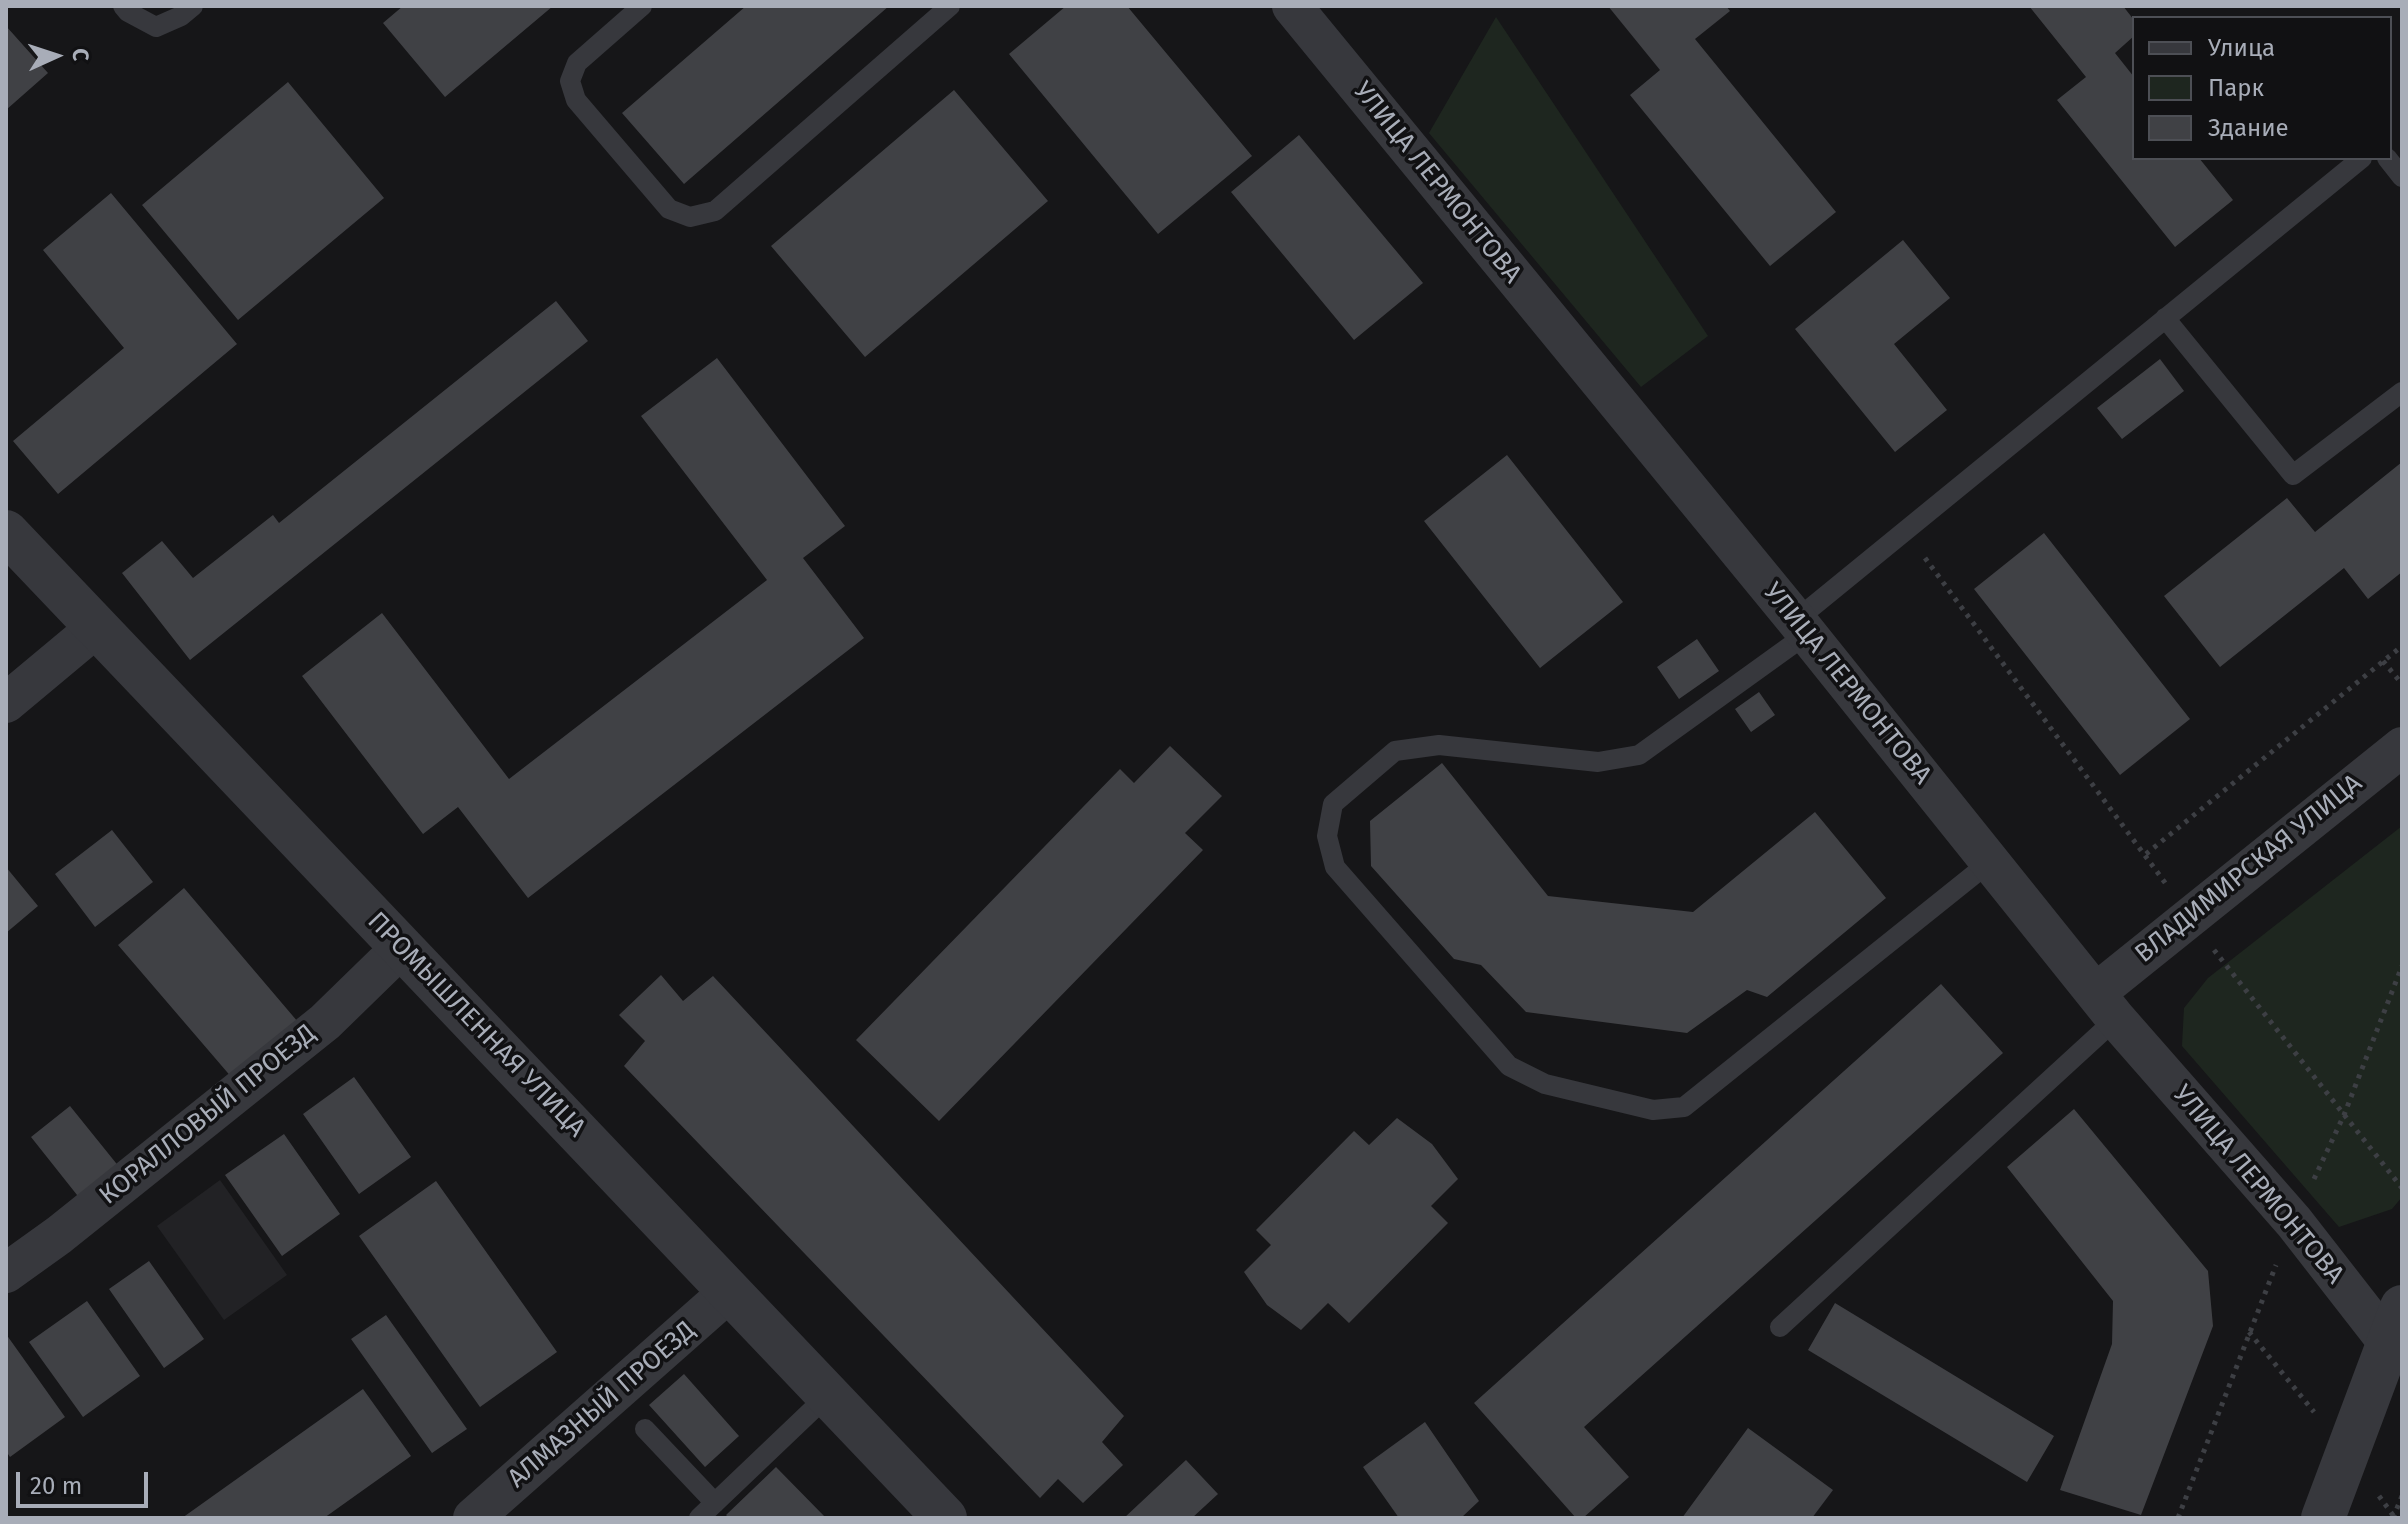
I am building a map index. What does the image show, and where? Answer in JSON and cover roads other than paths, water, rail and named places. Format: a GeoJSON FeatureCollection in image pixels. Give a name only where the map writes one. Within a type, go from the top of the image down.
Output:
{"type":"FeatureCollection","features":[{"type":"Feature","properties":{"kind":"street","name":"УЛИЦА ЛЕРМОНТОВА"},"geometry":{"type":"LineString","coordinates":[[1292,6],[2107,1005],[2398,1338]]}},
{"type":"Feature","properties":{"kind":"street","name":"ПРОМЫШЛЕННАЯ УЛИЦА"},"geometry":{"type":"LineString","coordinates":[[6,532],[945,1518]]}},
{"type":"Feature","properties":{"kind":"street"},"geometry":{"type":"LineString","coordinates":[[6,703],[97,627]]}},
{"type":"Feature","properties":{"kind":"street","name":"ВЛАДИМИРСКАЯ УЛИЦА"},"geometry":{"type":"LineString","coordinates":[[2107,1005],[2188,917],[2402,747]]}},
{"type":"Feature","properties":{"kind":"street","name":"КОРАЛЛОВЫЙ ПРОЕЗД"},"geometry":{"type":"LineString","coordinates":[[6,1273],[59,1235],[325,1022],[402,947]]}},
{"type":"Feature","properties":{"kind":"street","name":"АЛМАЗНЫЙ ПРОЕЗД"},"geometry":{"type":"LineString","coordinates":[[473,1518],[730,1291]]}},
{"type":"Feature","properties":{"kind":"street"},"geometry":{"type":"LineString","coordinates":[[2323,1518],[2398,1338]]}},
{"type":"Feature","properties":{"kind":"lane"},"geometry":{"type":"LineString","coordinates":[[123,6],[156,27],[181,16],[193,6]]}},
{"type":"Feature","properties":{"kind":"lane"},"geometry":{"type":"LineString","coordinates":[[642,6],[577,63],[570,81],[576,100],[669,209],[690,217],[715,211],[950,6]]}},
{"type":"Feature","properties":{"kind":"lane"},"geometry":{"type":"LineString","coordinates":[[1991,861],[1684,1107],[1653,1110],[1545,1084],[1509,1066],[1335,867],[1327,836],[1333,804],[1395,751],[1439,745],[1598,762],[1639,755],[1801,627],[1905,531],[2360,160]]}},
{"type":"Feature","properties":{"kind":"lane"},"geometry":{"type":"LineString","coordinates":[[2389,160],[2402,177]]}},
{"type":"Feature","properties":{"kind":"lane"},"geometry":{"type":"LineString","coordinates":[[2165,318],[2293,475],[2402,392]]}},
{"type":"Feature","properties":{"kind":"lane"},"geometry":{"type":"LineString","coordinates":[[1780,1327],[2107,1005]]}},
{"type":"Feature","properties":{"kind":"lane"},"geometry":{"type":"LineString","coordinates":[[699,1518],[828,1395]]}},
{"type":"Feature","properties":{"kind":"lane"},"geometry":{"type":"LineString","coordinates":[[645,1429],[715,1503]]}}]}
